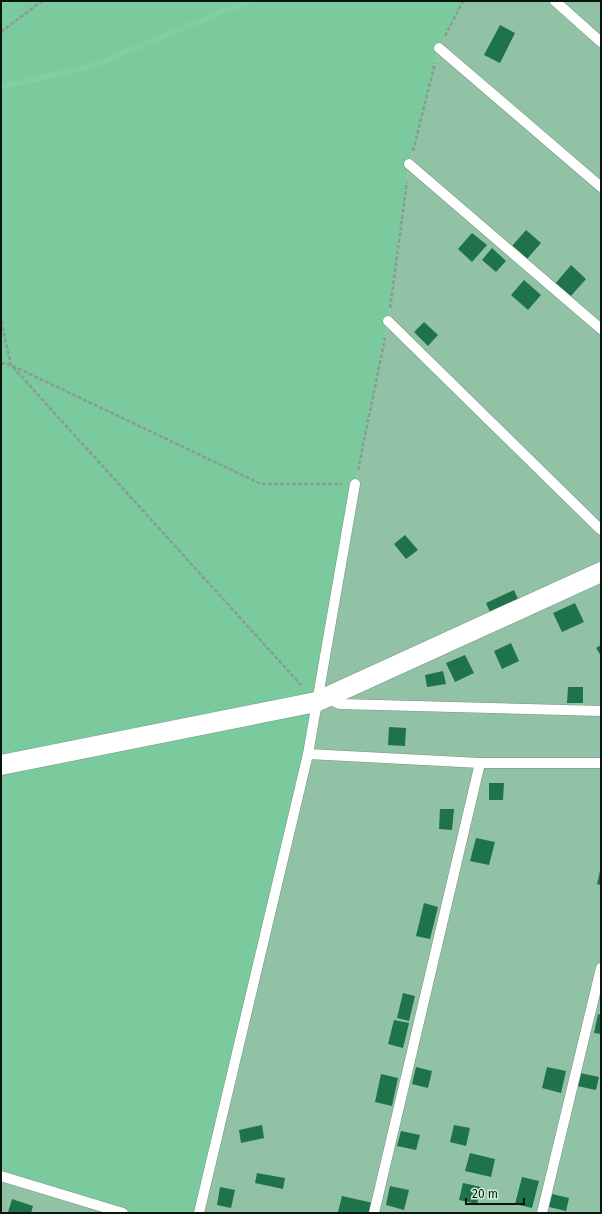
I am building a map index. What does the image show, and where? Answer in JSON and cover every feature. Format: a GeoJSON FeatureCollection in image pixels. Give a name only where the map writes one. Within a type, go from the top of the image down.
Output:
{"type":"FeatureCollection","features":[{"type":"Feature","properties":{"kind":"street"},"geometry":{"type":"LineString","coordinates":[[1,765],[321,700],[601,572]]}},
{"type":"Feature","properties":{"kind":"lane"},"geometry":{"type":"LineString","coordinates":[[555,1],[601,42]]}},
{"type":"Feature","properties":{"kind":"lane"},"geometry":{"type":"LineString","coordinates":[[439,48],[601,187]]}},
{"type":"Feature","properties":{"kind":"lane"},"geometry":{"type":"LineString","coordinates":[[409,164],[601,329]]}},
{"type":"Feature","properties":{"kind":"lane"},"geometry":{"type":"LineString","coordinates":[[388,320],[601,530]]}},
{"type":"Feature","properties":{"kind":"lane"},"geometry":{"type":"LineString","coordinates":[[200,1213],[321,700],[355,484]]}},
{"type":"Feature","properties":{"kind":"lane"},"geometry":{"type":"LineString","coordinates":[[321,700],[340,704],[601,711]]}},
{"type":"Feature","properties":{"kind":"lane"},"geometry":{"type":"LineString","coordinates":[[308,754],[480,763],[601,763]]}},
{"type":"Feature","properties":{"kind":"lane"},"geometry":{"type":"LineString","coordinates":[[374,1213],[480,763]]}},
{"type":"Feature","properties":{"kind":"lane"},"geometry":{"type":"LineString","coordinates":[[542,1213],[601,968]]}},
{"type":"Feature","properties":{"kind":"lane"},"geometry":{"type":"LineString","coordinates":[[1,1176],[123,1213]]}},
{"type":"Feature","properties":{"kind":"path"},"geometry":{"type":"LineString","coordinates":[[1,32],[42,1]]}},
{"type":"Feature","properties":{"kind":"path"},"geometry":{"type":"LineString","coordinates":[[409,164],[439,48],[463,1]]}},
{"type":"Feature","properties":{"kind":"path"},"geometry":{"type":"LineString","coordinates":[[1,321],[11,364],[321,700]]}},
{"type":"Feature","properties":{"kind":"path"},"geometry":{"type":"LineString","coordinates":[[1,363],[11,364],[261,484],[355,484]]}},
{"type":"Feature","properties":{"kind":"green space"},"geometry":{"type":"Polygon","coordinates":[[[1,1],[463,1],[439,48],[409,164],[388,321],[355,484],[316,702],[199,1213],[123,1213],[1,1176],[1,1]]]}},
{"type":"Feature","properties":{"kind":"green space"},"geometry":{"type":"Polygon","coordinates":[[[463,1],[601,1],[601,1213],[199,1213],[355,484],[388,321],[409,164],[439,48],[463,1]]]}},
{"type":"Feature","properties":{"kind":"green space"},"geometry":{"type":"Polygon","coordinates":[[[1,1176],[123,1213],[1,1213],[1,1176]]]}},
{"type":"Feature","properties":{"kind":"building"},"geometry":{"type":"Polygon","coordinates":[[[500,25],[515,33],[500,63],[484,55],[500,25]]]}},
{"type":"Feature","properties":{"kind":"building"},"geometry":{"type":"Polygon","coordinates":[[[526,230],[541,243],[527,259],[512,246],[526,230]]]}},
{"type":"Feature","properties":{"kind":"building"},"geometry":{"type":"Polygon","coordinates":[[[472,233],[487,245],[472,262],[458,249],[472,233]]]}},
{"type":"Feature","properties":{"kind":"building"},"geometry":{"type":"Polygon","coordinates":[[[492,248],[506,261],[496,272],[482,260],[492,248]]]}},
{"type":"Feature","properties":{"kind":"building"},"geometry":{"type":"Polygon","coordinates":[[[571,265],[586,279],[570,297],[555,284],[571,265]]]}},
{"type":"Feature","properties":{"kind":"building"},"geometry":{"type":"Polygon","coordinates":[[[524,280],[541,295],[528,310],[511,295],[524,280]]]}},
{"type":"Feature","properties":{"kind":"building"},"geometry":{"type":"Polygon","coordinates":[[[424,322],[438,335],[428,346],[414,332],[424,322]]]}},
{"type":"Feature","properties":{"kind":"building"},"geometry":{"type":"Polygon","coordinates":[[[405,535],[418,550],[406,559],[394,544],[405,535]]]}},
{"type":"Feature","properties":{"kind":"building"},"geometry":{"type":"Polygon","coordinates":[[[514,590],[522,608],[494,621],[486,603],[514,590]]]}},
{"type":"Feature","properties":{"kind":"building"},"geometry":{"type":"Polygon","coordinates":[[[575,603],[584,622],[562,632],[553,613],[575,603]]]}},
{"type":"Feature","properties":{"kind":"building"},"geometry":{"type":"Polygon","coordinates":[[[511,643],[519,661],[502,669],[494,651],[511,643]]]}},
{"type":"Feature","properties":{"kind":"building"},"geometry":{"type":"Polygon","coordinates":[[[601,645],[601,656],[596,648],[601,645]]]}},
{"type":"Feature","properties":{"kind":"building"},"geometry":{"type":"Polygon","coordinates":[[[465,655],[474,673],[455,682],[446,663],[465,655]]]}},
{"type":"Feature","properties":{"kind":"building"},"geometry":{"type":"Polygon","coordinates":[[[443,671],[446,684],[427,687],[425,675],[443,671]]]}},
{"type":"Feature","properties":{"kind":"building"},"geometry":{"type":"Polygon","coordinates":[[[568,687],[583,687],[583,703],[567,703],[568,687]]]}},
{"type":"Feature","properties":{"kind":"building"},"geometry":{"type":"Polygon","coordinates":[[[389,727],[406,728],[405,746],[388,745],[389,727]]]}},
{"type":"Feature","properties":{"kind":"building"},"geometry":{"type":"Polygon","coordinates":[[[489,783],[504,783],[503,800],[489,800],[489,783]]]}},
{"type":"Feature","properties":{"kind":"building"},"geometry":{"type":"Polygon","coordinates":[[[440,809],[454,809],[452,830],[439,829],[440,809]]]}},
{"type":"Feature","properties":{"kind":"building"},"geometry":{"type":"Polygon","coordinates":[[[476,838],[495,842],[489,865],[470,861],[476,838]]]}},
{"type":"Feature","properties":{"kind":"building"},"geometry":{"type":"Polygon","coordinates":[[[601,871],[601,885],[597,884],[601,871]]]}},
{"type":"Feature","properties":{"kind":"building"},"geometry":{"type":"Polygon","coordinates":[[[424,903],[438,907],[430,939],[416,936],[424,903]]]}},
{"type":"Feature","properties":{"kind":"building"},"geometry":{"type":"Polygon","coordinates":[[[403,993],[415,996],[409,1021],[397,1018],[403,993]]]}},
{"type":"Feature","properties":{"kind":"building"},"geometry":{"type":"Polygon","coordinates":[[[598,1014],[601,1015],[601,1034],[594,1033],[598,1014]]]}},
{"type":"Feature","properties":{"kind":"building"},"geometry":{"type":"Polygon","coordinates":[[[394,1020],[409,1023],[403,1048],[388,1044],[394,1020]]]}},
{"type":"Feature","properties":{"kind":"building"},"geometry":{"type":"Polygon","coordinates":[[[416,1067],[432,1071],[428,1088],[412,1084],[416,1067]]]}},
{"type":"Feature","properties":{"kind":"building"},"geometry":{"type":"Polygon","coordinates":[[[547,1067],[566,1071],[561,1093],[542,1088],[547,1067]]]}},
{"type":"Feature","properties":{"kind":"building"},"geometry":{"type":"Polygon","coordinates":[[[580,1073],[599,1077],[596,1090],[577,1086],[580,1073]]]}},
{"type":"Feature","properties":{"kind":"building"},"geometry":{"type":"Polygon","coordinates":[[[381,1074],[398,1078],[392,1106],[375,1102],[381,1074]]]}},
{"type":"Feature","properties":{"kind":"building"},"geometry":{"type":"Polygon","coordinates":[[[262,1125],[264,1138],[241,1143],[239,1130],[262,1125]]]}},
{"type":"Feature","properties":{"kind":"building"},"geometry":{"type":"Polygon","coordinates":[[[454,1125],[470,1128],[466,1146],[450,1142],[454,1125]]]}},
{"type":"Feature","properties":{"kind":"building"},"geometry":{"type":"Polygon","coordinates":[[[401,1131],[420,1135],[416,1150],[397,1146],[401,1131]]]}},
{"type":"Feature","properties":{"kind":"building"},"geometry":{"type":"Polygon","coordinates":[[[470,1153],[495,1159],[491,1177],[465,1171],[470,1153]]]}},
{"type":"Feature","properties":{"kind":"building"},"geometry":{"type":"Polygon","coordinates":[[[257,1173],[285,1178],[283,1189],[255,1183],[257,1173]]]}},
{"type":"Feature","properties":{"kind":"building"},"geometry":{"type":"Polygon","coordinates":[[[522,1177],[539,1181],[532,1208],[515,1204],[522,1177]]]}},
{"type":"Feature","properties":{"kind":"building"},"geometry":{"type":"Polygon","coordinates":[[[463,1183],[481,1187],[477,1204],[459,1200],[463,1183]]]}},
{"type":"Feature","properties":{"kind":"building"},"geometry":{"type":"Polygon","coordinates":[[[390,1186],[409,1190],[404,1210],[386,1205],[390,1186]]]}},
{"type":"Feature","properties":{"kind":"building"},"geometry":{"type":"Polygon","coordinates":[[[220,1187],[235,1190],[231,1208],[217,1205],[220,1187]]]}},
{"type":"Feature","properties":{"kind":"building"},"geometry":{"type":"Polygon","coordinates":[[[552,1194],[569,1198],[566,1211],[549,1207],[552,1194]]]}},
{"type":"Feature","properties":{"kind":"building"},"geometry":{"type":"Polygon","coordinates":[[[342,1196],[373,1203],[370,1213],[338,1212],[342,1196]]]}},
{"type":"Feature","properties":{"kind":"building"},"geometry":{"type":"Polygon","coordinates":[[[12,1199],[33,1206],[31,1213],[8,1212],[12,1199]]]}},
{"type":"Feature","properties":{"kind":"waterway"},"geometry":{"type":"LineString","coordinates":[[1,87],[92,66],[248,1]]}}]}
